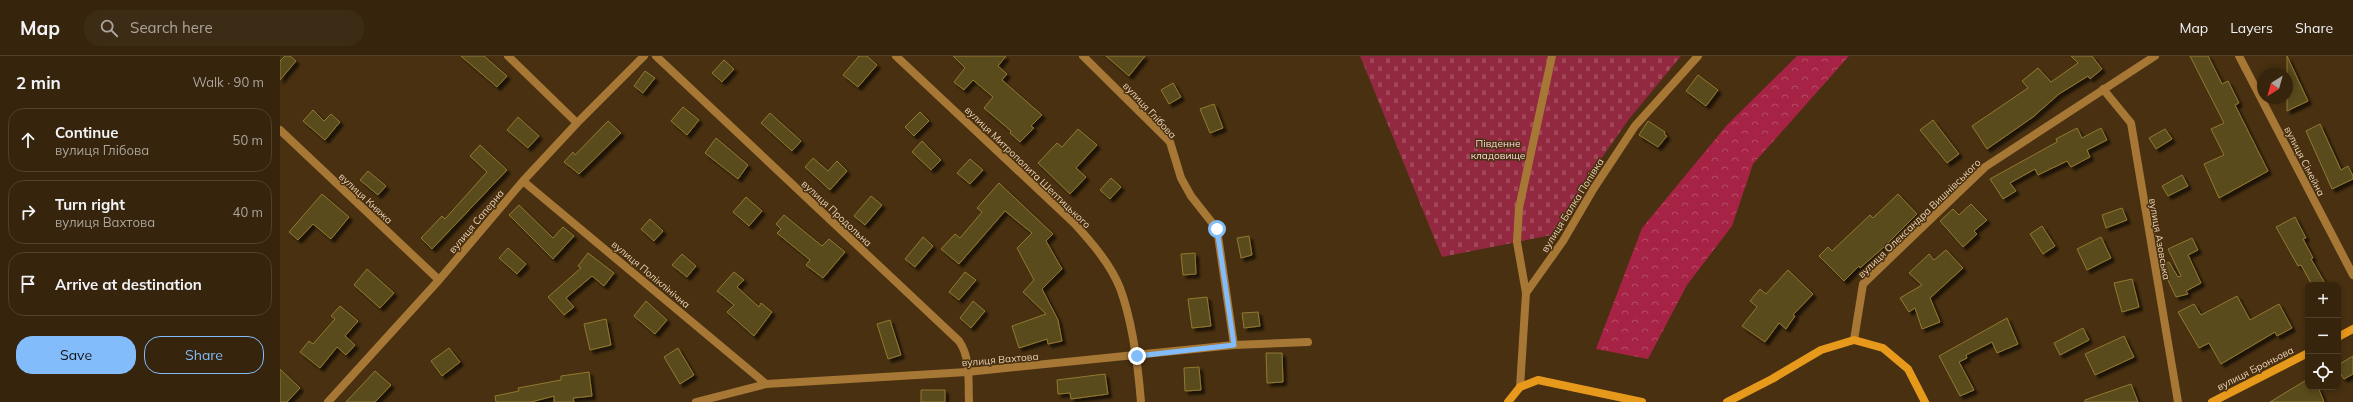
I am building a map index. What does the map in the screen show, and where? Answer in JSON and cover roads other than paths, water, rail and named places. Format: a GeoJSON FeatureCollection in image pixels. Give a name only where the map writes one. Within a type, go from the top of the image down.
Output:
{"type":"FeatureCollection","features":[{"type":"Feature","properties":{"kind":"street"},"geometry":{"type":"LineString","coordinates":[[508,56],[577,123]]}},
{"type":"Feature","properties":{"kind":"street","name":"вулиця Саперна"},"geometry":{"type":"LineString","coordinates":[[328,402],[439,280],[523,181],[577,123],[644,56]]}},
{"type":"Feature","properties":{"kind":"street","name":"вулиця Продольна"},"geometry":{"type":"LineString","coordinates":[[656,56],[959,341],[964,349],[969,402]]}},
{"type":"Feature","properties":{"kind":"street","name":"вулиця Митрополита Шептицького"},"geometry":{"type":"LineString","coordinates":[[896,56],[1074,223],[1100,252],[1120,287],[1137,356],[1141,402]]}},
{"type":"Feature","properties":{"kind":"street","name":"вулиця Глібова"},"geometry":{"type":"LineString","coordinates":[[1083,56],[1170,142],[1181,178],[1192,196],[1217,229],[1234,345]]}},
{"type":"Feature","properties":{"kind":"street"},"geometry":{"type":"LineString","coordinates":[[1520,387],[1526,294],[1517,242],[1519,208],[1552,56]]}},
{"type":"Feature","properties":{"kind":"street","name":"вулиця Балка Попівка"},"geometry":{"type":"LineString","coordinates":[[1526,294],[1563,241],[1594,188],[1635,126],[1698,56]]}},
{"type":"Feature","properties":{"kind":"street","name":"вулиця Олександра Вишнівського"},"geometry":{"type":"LineString","coordinates":[[1854,340],[1863,284],[1984,167],[2155,56]]}},
{"type":"Feature","properties":{"kind":"street","name":"вулиця Сімейна"},"geometry":{"type":"LineString","coordinates":[[2239,56],[2353,275]]}},
{"type":"Feature","properties":{"kind":"street","name":"вулиця Азовська"},"geometry":{"type":"LineString","coordinates":[[2103,89],[2131,123],[2178,402]]}},
{"type":"Feature","properties":{"kind":"street","name":"вулиця Княжа"},"geometry":{"type":"LineString","coordinates":[[280,130],[439,280]]}},
{"type":"Feature","properties":{"kind":"street","name":"вулиця Поліклінічна"},"geometry":{"type":"LineString","coordinates":[[523,181],[766,384]]}},
{"type":"Feature","properties":{"kind":"street"},"geometry":{"type":"LineString","coordinates":[[2341,335],[2353,329]]}},
{"type":"Feature","properties":{"kind":"street"},"geometry":{"type":"LineString","coordinates":[[1727,402],[1772,379],[1821,350],[1854,340],[1883,348],[1908,369],[1925,402]]}},
{"type":"Feature","properties":{"kind":"street","name":"вулиця Вахтова"},"geometry":{"type":"LineString","coordinates":[[696,402],[766,384],[967,372],[1234,345],[1308,342]]}},
{"type":"Feature","properties":{"kind":"street","name":"вулиця Броньова"},"geometry":{"type":"LineString","coordinates":[[2212,402],[2305,354]]}},
{"type":"Feature","properties":{"kind":"street"},"geometry":{"type":"LineString","coordinates":[[1508,402],[1520,387],[1538,380],[1642,402]]}},
{"type":"Feature","properties":{"kind":"park label","name":"Південне кладовище"},"geometry":{"type":"Point","coordinates":[1498,148]}}]}
